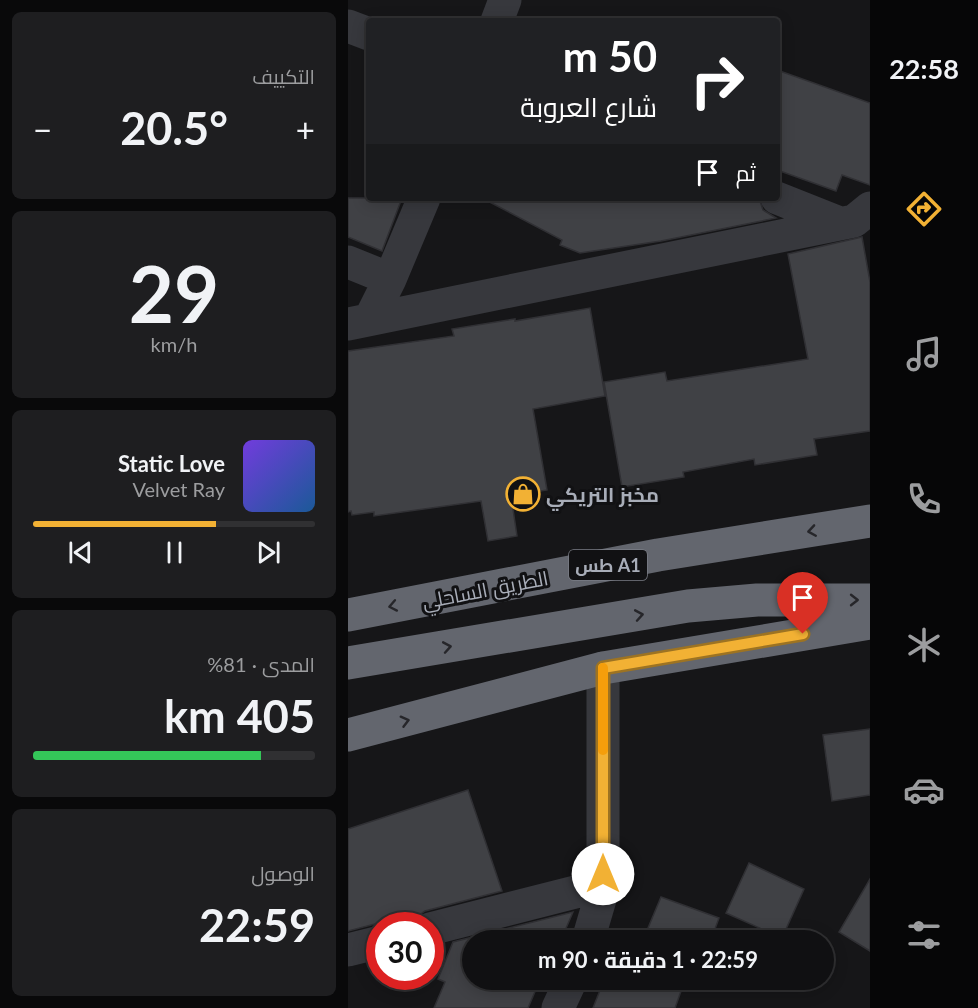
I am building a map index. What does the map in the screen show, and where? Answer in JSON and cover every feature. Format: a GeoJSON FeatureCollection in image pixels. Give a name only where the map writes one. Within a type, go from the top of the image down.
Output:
{"type":"FeatureCollection","features":[{"type":"Feature","properties":{"kind":"highway","name":"الطريق الساحلي"},"geometry":{"type":"LineString","coordinates":[[348,615],[658,555],[870,521]]}},
{"type":"Feature","properties":{"kind":"highway"},"geometry":{"type":"LineString","coordinates":[[348,663],[688,606],[757,600],[870,600]]}},
{"type":"Feature","properties":{"kind":"highway"},"geometry":{"type":"LineString","coordinates":[[348,735],[603,668],[870,623]]}},
{"type":"Feature","properties":{"kind":"street"},"geometry":{"type":"LineString","coordinates":[[498,18],[506,0]]}},
{"type":"Feature","properties":{"kind":"street"},"geometry":{"type":"LineString","coordinates":[[348,26],[366,33]]}},
{"type":"Feature","properties":{"kind":"street"},"geometry":{"type":"LineString","coordinates":[[780,199],[840,223]]}},
{"type":"Feature","properties":{"kind":"street"},"geometry":{"type":"LineString","coordinates":[[359,322],[390,279],[423,201]]}},
{"type":"Feature","properties":{"kind":"street"},"geometry":{"type":"LineString","coordinates":[[359,322],[854,221],[870,208]]}},
{"type":"Feature","properties":{"kind":"street"},"geometry":{"type":"LineString","coordinates":[[348,262],[390,279]]}},
{"type":"Feature","properties":{"kind":"street"},"geometry":{"type":"LineString","coordinates":[[591,930],[603,889],[603,668]]}},
{"type":"Feature","properties":{"kind":"street"},"geometry":{"type":"LineString","coordinates":[[444,925],[587,888],[603,874]]}},
{"type":"Feature","properties":{"kind":"street"},"geometry":{"type":"LineString","coordinates":[[348,950],[366,946]]}},
{"type":"Feature","properties":{"kind":"street"},"geometry":{"type":"LineString","coordinates":[[558,1008],[566,990]]}},
{"type":"Feature","properties":{"kind":"building"},"geometry":{"type":"Polygon","coordinates":[[[780,71],[870,103],[870,185],[842,175],[836,191],[780,171],[780,71]]]}},
{"type":"Feature","properties":{"kind":"building"},"geometry":{"type":"Polygon","coordinates":[[[348,198],[366,198],[366,201],[401,201],[382,251],[348,237],[348,198]]]}},
{"type":"Feature","properties":{"kind":"building"},"geometry":{"type":"Polygon","coordinates":[[[488,201],[760,201],[763,210],[776,218],[661,241],[580,253],[560,245],[562,240],[488,201]]]}},
{"type":"Feature","properties":{"kind":"building"},"geometry":{"type":"Polygon","coordinates":[[[862,237],[870,282],[870,431],[814,439],[817,455],[755,465],[754,459],[683,472],[684,477],[622,487],[604,382],[665,372],[667,381],[808,359],[788,254],[862,237]]]}},
{"type":"Feature","properties":{"kind":"building"},"geometry":{"type":"Polygon","coordinates":[[[590,308],[605,396],[533,409],[547,490],[511,496],[517,536],[488,541],[481,501],[374,516],[374,512],[352,515],[351,511],[348,512],[348,351],[454,336],[452,329],[590,308]]]}},
{"type":"Feature","properties":{"kind":"building"},"geometry":{"type":"Polygon","coordinates":[[[870,729],[870,795],[832,801],[823,735],[870,729]]]}},
{"type":"Feature","properties":{"kind":"building"},"geometry":{"type":"Polygon","coordinates":[[[468,790],[502,891],[424,912],[366,912],[366,926],[348,931],[348,829],[468,790]]]}},
{"type":"Feature","properties":{"kind":"building"},"geometry":{"type":"Polygon","coordinates":[[[749,863],[804,889],[786,930],[764,930],[726,913],[749,863]]]}},
{"type":"Feature","properties":{"kind":"building"},"geometry":{"type":"Polygon","coordinates":[[[870,879],[870,951],[839,932],[870,879]]]}},
{"type":"Feature","properties":{"kind":"building"},"geometry":{"type":"Polygon","coordinates":[[[661,897],[719,918],[715,930],[647,930],[661,897]]]}},
{"type":"Feature","properties":{"kind":"building"},"geometry":{"type":"Polygon","coordinates":[[[573,912],[565,930],[501,930],[573,912]]]}},
{"type":"Feature","properties":{"kind":"building"},"geometry":{"type":"Polygon","coordinates":[[[462,940],[462,990],[536,990],[528,1008],[434,1008],[442,990],[444,990],[444,964],[453,942],[462,940]]]}},
{"type":"Feature","properties":{"kind":"building"},"geometry":{"type":"Polygon","coordinates":[[[600,990],[681,990],[675,1008],[593,1008],[600,990]]]}},
{"type":"Feature","properties":{"kind":"slow traffic"},"geometry":{"type":"LineString","coordinates":[[603,668],[603,750]]}},
{"type":"Feature","properties":{"kind":"place","name":"مخبز التريكي"},"geometry":{"type":"Point","coordinates":[523,494]}},
{"type":"Feature","properties":{"kind":"route"},"geometry":{"type":"LineString","coordinates":[[603,874],[603,668],[803,634]]}}]}
